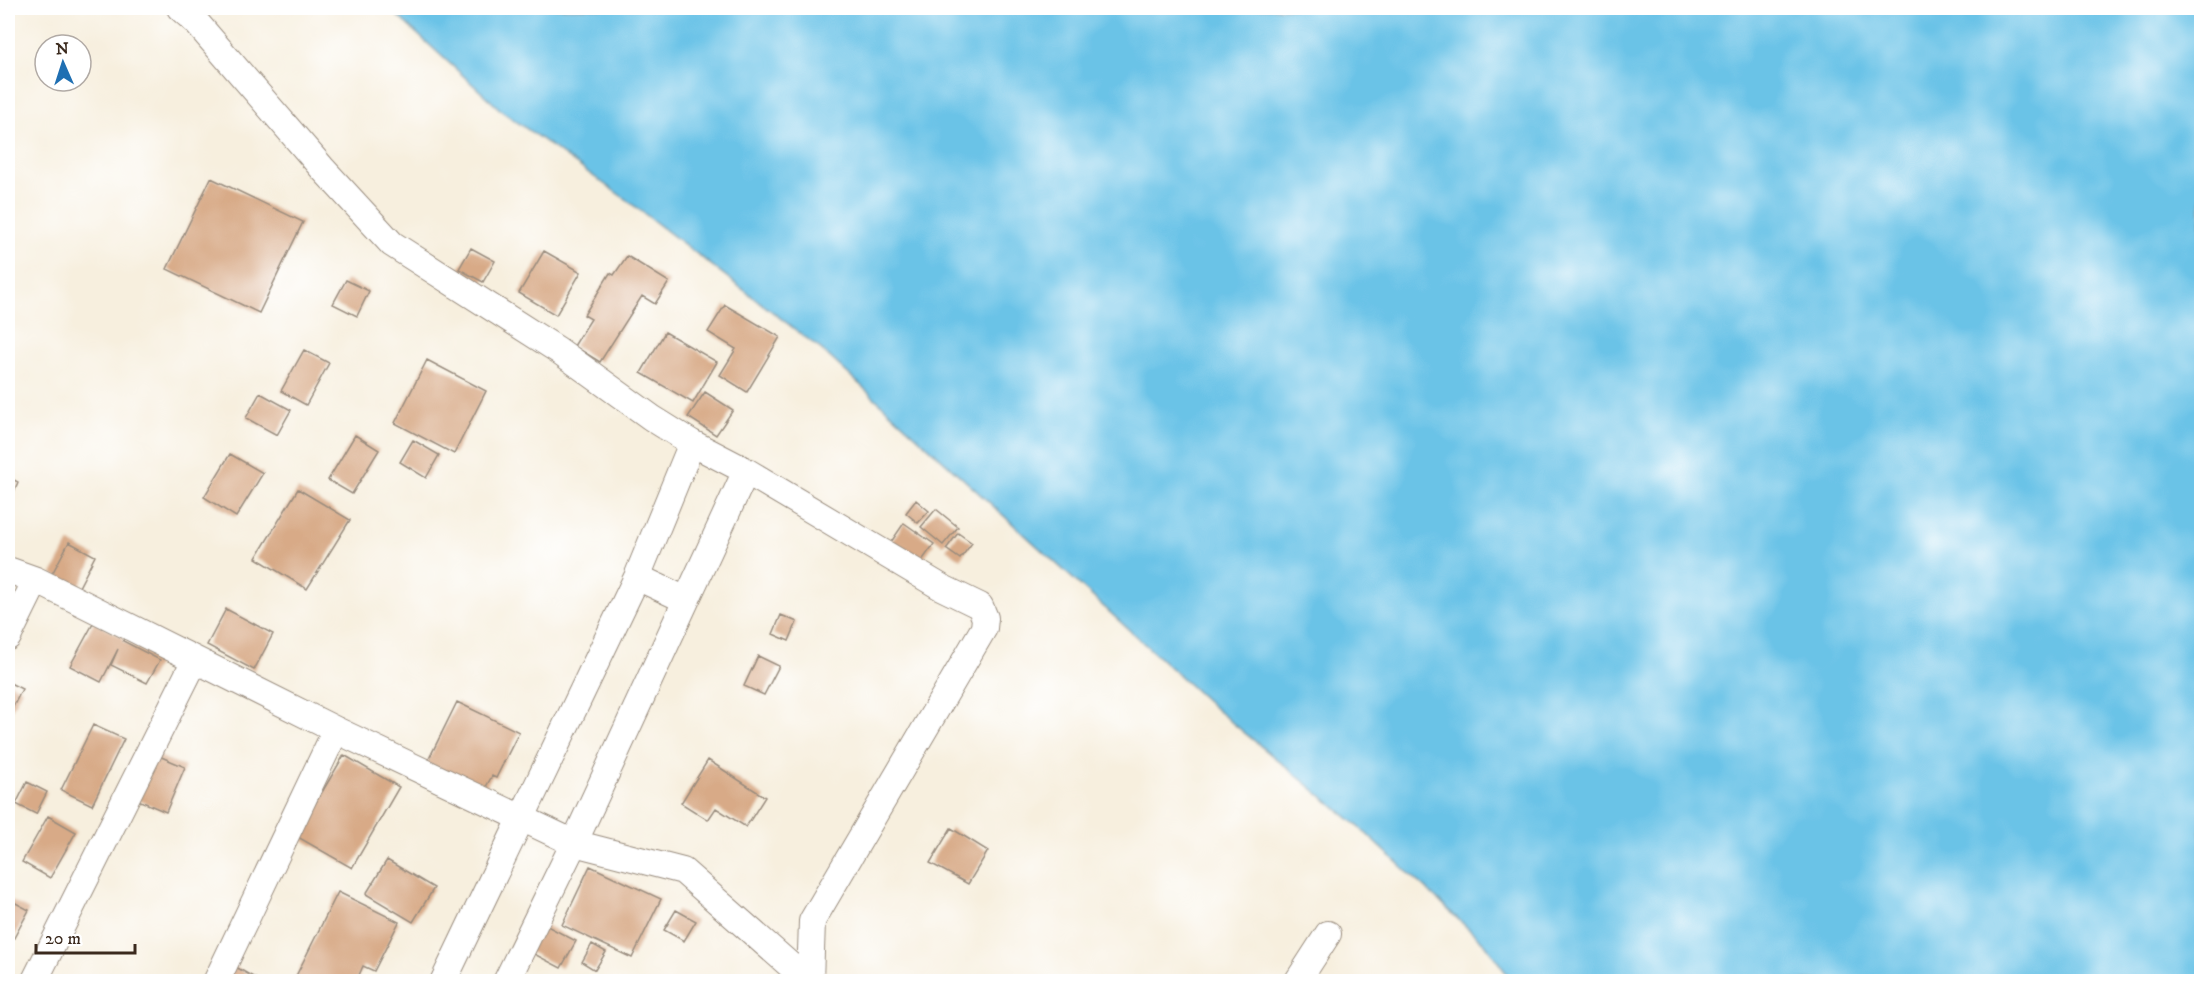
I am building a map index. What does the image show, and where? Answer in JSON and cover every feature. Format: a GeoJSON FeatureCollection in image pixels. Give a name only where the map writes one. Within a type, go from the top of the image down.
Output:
{"type":"FeatureCollection","features":[{"type":"Feature","properties":{"kind":"street"},"geometry":{"type":"LineString","coordinates":[[180,8],[196,22],[322,168],[392,244],[558,350],[652,418],[692,443],[746,471],[941,586],[980,606],[985,618],[984,628],[812,921],[809,981]]}},
{"type":"Feature","properties":{"kind":"street"},"geometry":{"type":"LineString","coordinates":[[443,981],[637,577],[692,443]]}},
{"type":"Feature","properties":{"kind":"street"},"geometry":{"type":"LineString","coordinates":[[506,981],[574,843],[746,471]]}},
{"type":"Feature","properties":{"kind":"street"},"geometry":{"type":"LineString","coordinates":[[8,570],[36,580],[336,730],[574,843],[683,871],[809,981]]}},
{"type":"Feature","properties":{"kind":"street"},"geometry":{"type":"LineString","coordinates":[[637,577],[686,600]]}},
{"type":"Feature","properties":{"kind":"street"},"geometry":{"type":"LineString","coordinates":[[8,638],[36,580]]}},
{"type":"Feature","properties":{"kind":"street"},"geometry":{"type":"LineString","coordinates":[[34,981],[195,660]]}},
{"type":"Feature","properties":{"kind":"street"},"geometry":{"type":"LineString","coordinates":[[216,981],[336,730]]}},
{"type":"Feature","properties":{"kind":"street"},"geometry":{"type":"LineString","coordinates":[[1297,981],[1328,934]]}},
{"type":"Feature","properties":{"kind":"water"},"geometry":{"type":"Polygon","coordinates":[[[389,8],[2201,8],[2201,981],[1512,981],[1486,945],[1358,826],[1218,711],[822,350],[624,198],[503,112],[389,8]]]}},
{"type":"Feature","properties":{"kind":"building"},"geometry":{"type":"Polygon","coordinates":[[[211,178],[303,222],[259,313],[167,269],[211,178]]]}},
{"type":"Feature","properties":{"kind":"building"},"geometry":{"type":"Polygon","coordinates":[[[471,248],[495,261],[483,282],[459,269],[471,248]]]}},
{"type":"Feature","properties":{"kind":"building"},"geometry":{"type":"Polygon","coordinates":[[[544,251],[581,272],[556,315],[519,293],[544,251]]]}},
{"type":"Feature","properties":{"kind":"building"},"geometry":{"type":"Polygon","coordinates":[[[627,256],[669,282],[655,304],[642,296],[600,362],[574,346],[591,319],[584,315],[610,273],[614,275],[627,256]]]}},
{"type":"Feature","properties":{"kind":"building"},"geometry":{"type":"Polygon","coordinates":[[[346,280],[369,291],[357,316],[333,304],[346,280]]]}},
{"type":"Feature","properties":{"kind":"building"},"geometry":{"type":"Polygon","coordinates":[[[725,305],[780,337],[747,392],[720,375],[736,349],[708,332],[725,305]]]}},
{"type":"Feature","properties":{"kind":"building"},"geometry":{"type":"Polygon","coordinates":[[[665,332],[717,362],[693,403],[641,373],[665,332]]]}},
{"type":"Feature","properties":{"kind":"building"},"geometry":{"type":"Polygon","coordinates":[[[304,350],[329,363],[306,405],[281,391],[304,350]]]}},
{"type":"Feature","properties":{"kind":"building"},"geometry":{"type":"Polygon","coordinates":[[[427,360],[486,391],[454,454],[395,423],[427,360]]]}},
{"type":"Feature","properties":{"kind":"building"},"geometry":{"type":"Polygon","coordinates":[[[705,392],[733,410],[716,435],[688,417],[705,392]]]}},
{"type":"Feature","properties":{"kind":"building"},"geometry":{"type":"Polygon","coordinates":[[[260,393],[291,410],[277,435],[246,418],[260,393]]]}},
{"type":"Feature","properties":{"kind":"building"},"geometry":{"type":"Polygon","coordinates":[[[355,435],[379,450],[352,494],[328,480],[355,435]]]}},
{"type":"Feature","properties":{"kind":"building"},"geometry":{"type":"Polygon","coordinates":[[[413,440],[439,455],[426,478],[400,462],[413,440]]]}},
{"type":"Feature","properties":{"kind":"building"},"geometry":{"type":"Polygon","coordinates":[[[230,454],[263,473],[236,517],[204,497],[230,454]]]}},
{"type":"Feature","properties":{"kind":"building"},"geometry":{"type":"Polygon","coordinates":[[[8,477],[18,482],[8,505],[8,477]]]}},
{"type":"Feature","properties":{"kind":"building"},"geometry":{"type":"Polygon","coordinates":[[[298,489],[350,520],[307,589],[256,558],[298,489]]]}},
{"type":"Feature","properties":{"kind":"building"},"geometry":{"type":"Polygon","coordinates":[[[916,500],[929,511],[918,523],[906,513],[916,500]]]}},
{"type":"Feature","properties":{"kind":"building"},"geometry":{"type":"Polygon","coordinates":[[[936,509],[958,527],[943,545],[921,527],[936,509]]]}},
{"type":"Feature","properties":{"kind":"building"},"geometry":{"type":"Polygon","coordinates":[[[904,523],[934,544],[921,562],[891,542],[904,523]]]}},
{"type":"Feature","properties":{"kind":"building"},"geometry":{"type":"Polygon","coordinates":[[[958,533],[972,543],[960,559],[946,549],[958,533]]]}},
{"type":"Feature","properties":{"kind":"building"},"geometry":{"type":"Polygon","coordinates":[[[69,542],[95,556],[78,589],[52,574],[69,542]]]}},
{"type":"Feature","properties":{"kind":"building"},"geometry":{"type":"Polygon","coordinates":[[[226,609],[273,634],[254,670],[207,645],[226,609]]]}},
{"type":"Feature","properties":{"kind":"building"},"geometry":{"type":"Polygon","coordinates":[[[781,615],[797,622],[789,641],[773,634],[781,615]]]}},
{"type":"Feature","properties":{"kind":"building"},"geometry":{"type":"Polygon","coordinates":[[[94,622],[124,638],[123,641],[160,660],[147,683],[111,665],[118,649],[101,682],[70,666],[94,622]]]}},
{"type":"Feature","properties":{"kind":"building"},"geometry":{"type":"Polygon","coordinates":[[[758,656],[779,666],[764,695],[744,686],[758,656]]]}},
{"type":"Feature","properties":{"kind":"building"},"geometry":{"type":"Polygon","coordinates":[[[8,682],[22,689],[8,717],[8,682]]]}},
{"type":"Feature","properties":{"kind":"building"},"geometry":{"type":"Polygon","coordinates":[[[457,702],[519,732],[496,778],[492,776],[482,794],[425,767],[457,702]]]}},
{"type":"Feature","properties":{"kind":"building"},"geometry":{"type":"Polygon","coordinates":[[[93,725],[124,739],[92,805],[61,790],[93,725]]]}},
{"type":"Feature","properties":{"kind":"building"},"geometry":{"type":"Polygon","coordinates":[[[140,748],[185,767],[166,812],[122,793],[140,748]]]}},
{"type":"Feature","properties":{"kind":"building"},"geometry":{"type":"Polygon","coordinates":[[[344,755],[399,787],[352,868],[296,836],[344,755]]]}},
{"type":"Feature","properties":{"kind":"building"},"geometry":{"type":"Polygon","coordinates":[[[708,760],[765,797],[746,827],[716,808],[708,820],[681,803],[708,760]]]}},
{"type":"Feature","properties":{"kind":"building"},"geometry":{"type":"Polygon","coordinates":[[[27,782],[47,792],[36,814],[16,804],[27,782]]]}},
{"type":"Feature","properties":{"kind":"building"},"geometry":{"type":"Polygon","coordinates":[[[48,816],[76,832],[50,878],[22,862],[48,816]]]}},
{"type":"Feature","properties":{"kind":"building"},"geometry":{"type":"Polygon","coordinates":[[[951,828],[988,851],[968,884],[930,863],[951,828]]]}},
{"type":"Feature","properties":{"kind":"building"},"geometry":{"type":"Polygon","coordinates":[[[387,860],[434,888],[413,922],[366,894],[387,860]]]}},
{"type":"Feature","properties":{"kind":"building"},"geometry":{"type":"Polygon","coordinates":[[[590,866],[661,899],[632,958],[562,925],[590,866]]]}},
{"type":"Feature","properties":{"kind":"building"},"geometry":{"type":"Polygon","coordinates":[[[338,892],[399,922],[374,971],[363,966],[356,982],[293,982],[338,892]]]}},
{"type":"Feature","properties":{"kind":"building"},"geometry":{"type":"Polygon","coordinates":[[[8,899],[29,910],[8,949],[8,899]]]}},
{"type":"Feature","properties":{"kind":"building"},"geometry":{"type":"Polygon","coordinates":[[[676,910],[696,921],[684,941],[664,930],[676,910]]]}},
{"type":"Feature","properties":{"kind":"building"},"geometry":{"type":"Polygon","coordinates":[[[528,916],[576,941],[561,968],[513,943],[528,916]]]}},
{"type":"Feature","properties":{"kind":"building"},"geometry":{"type":"Polygon","coordinates":[[[592,944],[606,952],[595,970],[582,962],[592,944]]]}},
{"type":"Feature","properties":{"kind":"building"},"geometry":{"type":"Polygon","coordinates":[[[227,962],[262,982],[216,982],[227,962]]]}}]}
